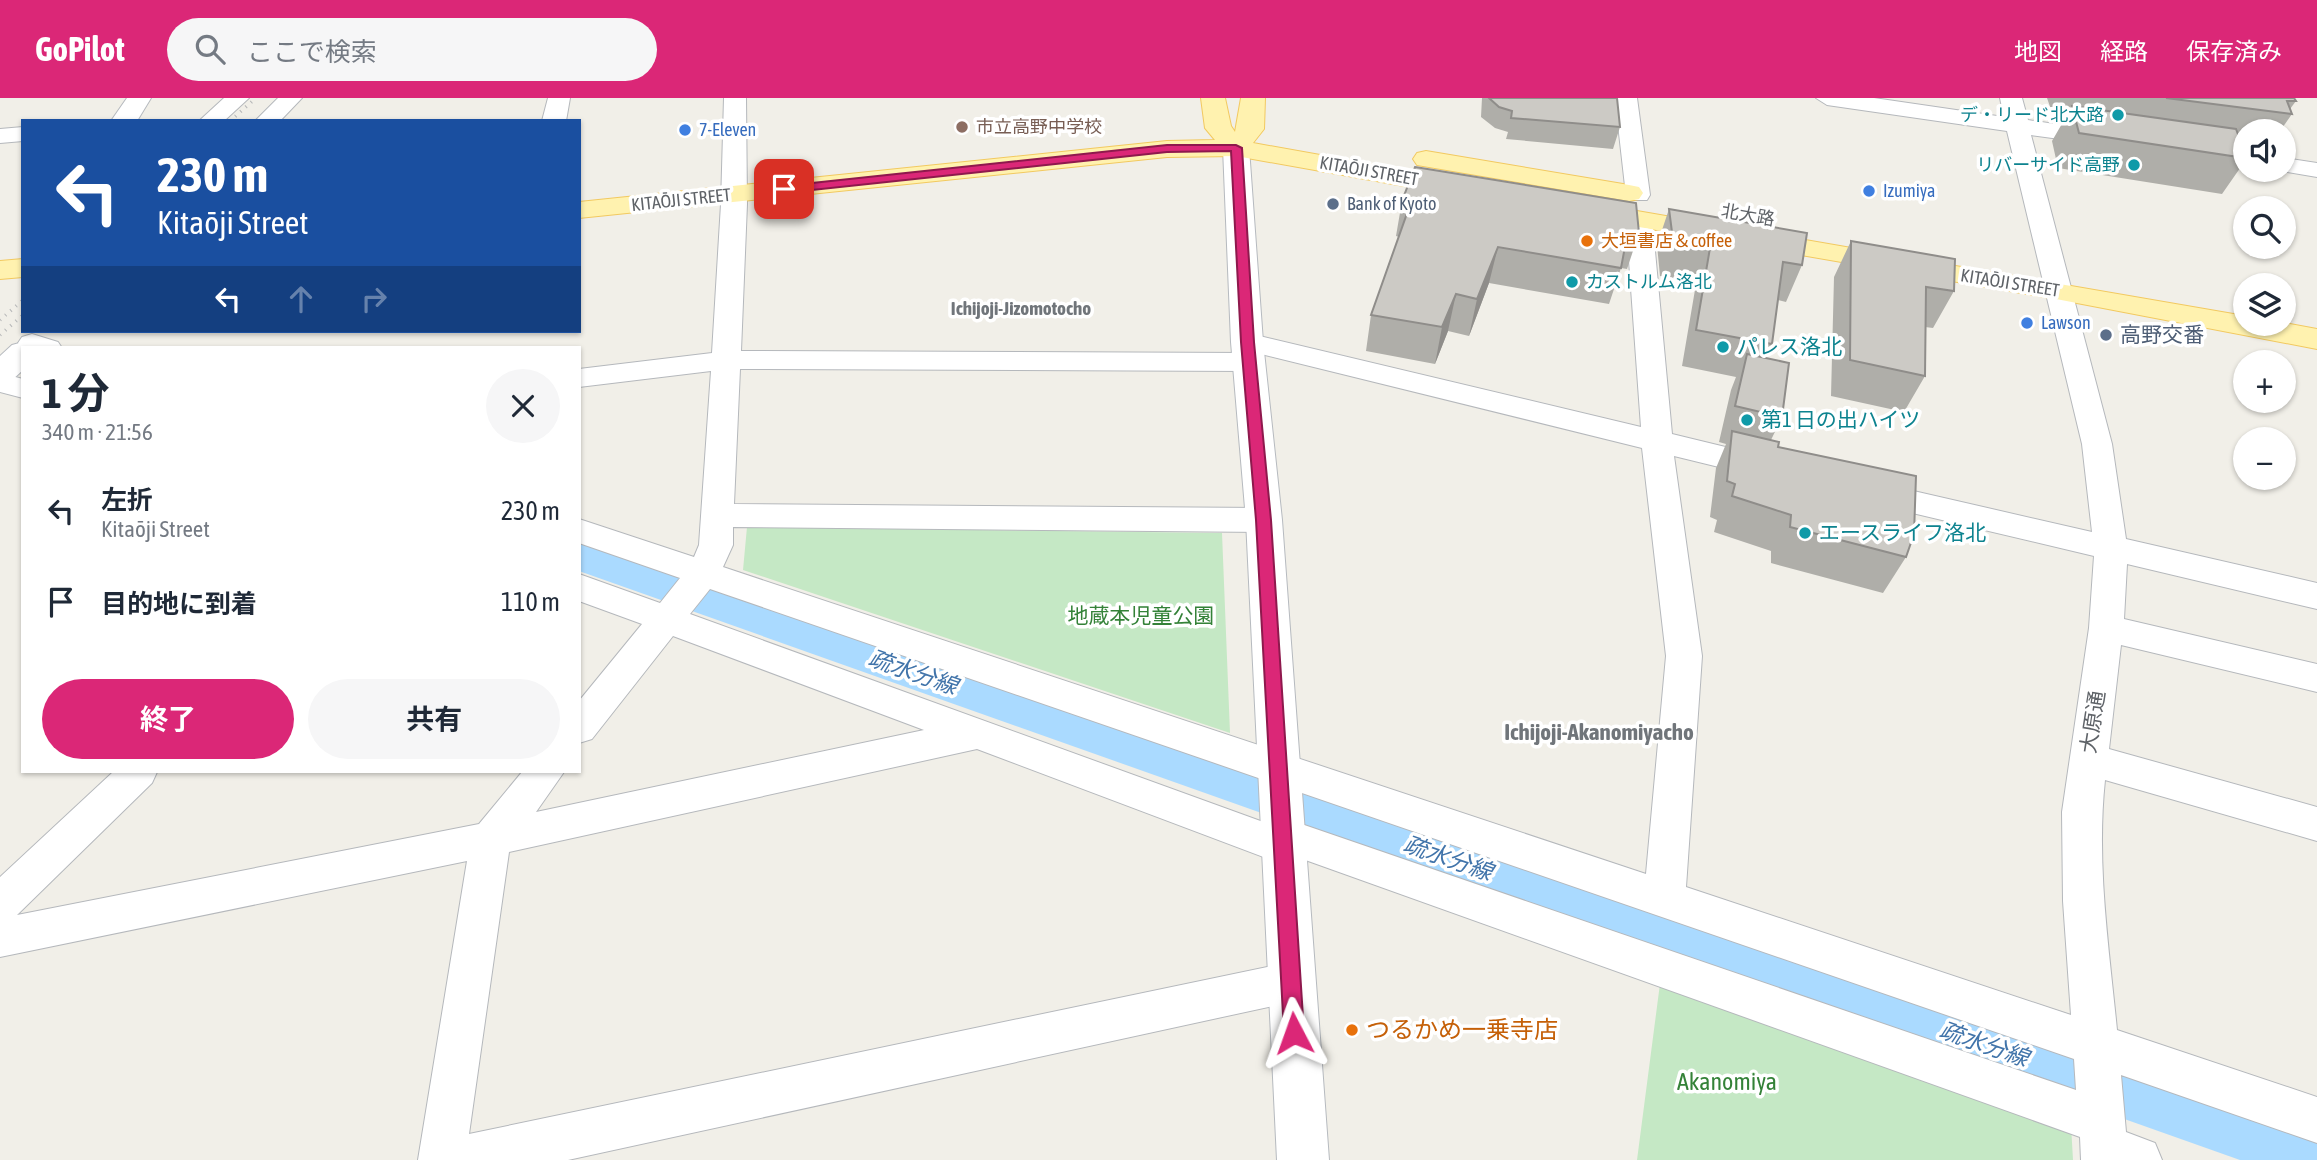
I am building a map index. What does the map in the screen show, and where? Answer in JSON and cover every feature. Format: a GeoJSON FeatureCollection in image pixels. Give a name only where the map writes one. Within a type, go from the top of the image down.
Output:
{"type":"FeatureCollection","features":[{"type":"Feature","properties":{"kind":"main road"},"geometry":{"type":"LineString","coordinates":[[1213,98],[1235,135]]}},
{"type":"Feature","properties":{"kind":"main road"},"geometry":{"type":"LineString","coordinates":[[1235,135],[1253,98]]}},
{"type":"Feature","properties":{"kind":"main road","name":"KITAŌJI STREET"},"geometry":{"type":"LineString","coordinates":[[581,190],[735,184],[1167,149],[1235,135],[2053,280],[2317,338]]}},
{"type":"Feature","properties":{"kind":"main road","name":"KITAŌJI STREET"},"geometry":{"type":"LineString","coordinates":[[581,210],[735,184]]}},
{"type":"Feature","properties":{"kind":"main road"},"geometry":{"type":"LineString","coordinates":[[0,249],[21,247]]}},
{"type":"Feature","properties":{"kind":"main road"},"geometry":{"type":"LineString","coordinates":[[0,270],[21,268]]}},
{"type":"Feature","properties":{"kind":"main road"},"geometry":{"type":"LineString","coordinates":[[2053,280],[2233,302]]}},
{"type":"Feature","properties":{"kind":"main road"},"geometry":{"type":"LineString","coordinates":[[2296,313],[2317,316]]}},
{"type":"Feature","properties":{"kind":"street"},"geometry":{"type":"LineString","coordinates":[[125,119],[139,98]]}},
{"type":"Feature","properties":{"kind":"street"},"geometry":{"type":"LineString","coordinates":[[212,119],[238,98]]}},
{"type":"Feature","properties":{"kind":"street"},"geometry":{"type":"LineString","coordinates":[[554,119],[559,98]]}},
{"type":"Feature","properties":{"kind":"street"},"geometry":{"type":"LineString","coordinates":[[581,726],[702,575],[716,545],[735,184],[735,98]]}},
{"type":"Feature","properties":{"kind":"street"},"geometry":{"type":"LineString","coordinates":[[1626,98],[1639,207],[1657,442],[1684,656],[1664,901]]}},
{"type":"Feature","properties":{"kind":"street"},"geometry":{"type":"LineString","coordinates":[[1827,98],[2124,141]]}},
{"type":"Feature","properties":{"kind":"street","name":"大原通"},"geometry":{"type":"LineString","coordinates":[[2011,98],[2053,280],[2098,444],[2111,550],[2106,628],[2082,812],[2084,901],[2106,1117]]}},
{"type":"Feature","properties":{"kind":"street"},"geometry":{"type":"LineString","coordinates":[[269,119],[295,99]]}},
{"type":"Feature","properties":{"kind":"street"},"geometry":{"type":"LineString","coordinates":[[0,136],[21,134]]}},
{"type":"Feature","properties":{"kind":"street"},"geometry":{"type":"LineString","coordinates":[[1235,135],[1248,352],[1264,520],[1303,1160]]}},
{"type":"Feature","properties":{"kind":"street"},"geometry":{"type":"LineString","coordinates":[[2296,167],[2317,170]]}},
{"type":"Feature","properties":{"kind":"street"},"geometry":{"type":"LineString","coordinates":[[581,378],[726,360],[1248,352],[1791,473]]}},
{"type":"Feature","properties":{"kind":"street"},"geometry":{"type":"LineString","coordinates":[[1844,486],[2317,596]]}},
{"type":"Feature","properties":{"kind":"street"},"geometry":{"type":"LineString","coordinates":[[718,515],[1264,520]]}},
{"type":"Feature","properties":{"kind":"street"},"geometry":{"type":"LineString","coordinates":[[581,532],[702,575],[1280,812],[2106,1117],[2317,1120]]}},
{"type":"Feature","properties":{"kind":"street"},"geometry":{"type":"LineString","coordinates":[[581,588],[981,733],[1280,812],[1664,901],[2106,1117]]}},
{"type":"Feature","properties":{"kind":"street"},"geometry":{"type":"LineString","coordinates":[[2106,628],[2317,678]]}},
{"type":"Feature","properties":{"kind":"street"},"geometry":{"type":"LineString","coordinates":[[0,938],[491,839],[981,733]]}},
{"type":"Feature","properties":{"kind":"street"},"geometry":{"type":"LineString","coordinates":[[2087,759],[2317,824]]}},
{"type":"Feature","properties":{"kind":"street"},"geometry":{"type":"LineString","coordinates":[[0,904],[137,773]]}},
{"type":"Feature","properties":{"kind":"street"},"geometry":{"type":"LineString","coordinates":[[442,1160],[491,839],[544,773]]}},
{"type":"Feature","properties":{"kind":"street"},"geometry":{"type":"LineString","coordinates":[[459,1160],[1291,982]]}},
{"type":"Feature","properties":{"kind":"green space","name":"地蔵本児童公園"},"geometry":{"type":"Polygon","coordinates":[[[747,527],[1222,533],[1230,733],[743,570],[747,527]]]}},
{"type":"Feature","properties":{"kind":"green space","name":"Akanomiya"},"geometry":{"type":"Polygon","coordinates":[[[1661,976],[2071,1125],[2073,1160],[1637,1160],[1661,976]]]}},
{"type":"Feature","properties":{"kind":"building"},"geometry":{"type":"Polygon","coordinates":[[[1489,98],[1617,98],[1620,127],[1511,118],[1512,111],[1499,107],[1489,98]]]}},
{"type":"Feature","properties":{"kind":"building"},"geometry":{"type":"Polygon","coordinates":[[[2166,98],[2294,98],[2296,101],[2287,101],[2292,114],[2166,98]]]}},
{"type":"Feature","properties":{"kind":"building"},"geometry":{"type":"Polygon","coordinates":[[[2072,106],[2233,129],[2233,156],[2079,133],[2072,106]]]}},
{"type":"Feature","properties":{"kind":"building"},"geometry":{"type":"Polygon","coordinates":[[[1415,167],[1636,203],[1639,233],[1631,232],[1631,236],[1627,236],[1621,268],[1498,247],[1477,299],[1456,294],[1442,327],[1371,315],[1411,202],[1402,201],[1415,167]]]}},
{"type":"Feature","properties":{"kind":"building"},"geometry":{"type":"Polygon","coordinates":[[[1669,209],[1807,233],[1802,265],[1783,262],[1772,344],[1696,330],[1710,248],[1673,240],[1669,209]]]}},
{"type":"Feature","properties":{"kind":"building"},"geometry":{"type":"Polygon","coordinates":[[[1851,241],[1955,259],[1954,291],[1926,287],[1925,376],[1850,360],[1851,241]]]}},
{"type":"Feature","properties":{"kind":"building"},"geometry":{"type":"Polygon","coordinates":[[[1747,354],[1789,363],[1782,417],[1735,406],[1747,354]]]}},
{"type":"Feature","properties":{"kind":"building"},"geometry":{"type":"Polygon","coordinates":[[[1732,431],[1779,442],[1778,447],[1916,476],[1914,534],[1906,557],[1790,527],[1791,515],[1732,496],[1735,484],[1727,481],[1732,431]]]}},
{"type":"Feature","properties":{"kind":"waterway","name":"疏水分線"},"geometry":{"type":"LineString","coordinates":[[581,557],[2317,1160]]}},
{"type":"Feature","properties":{"kind":"railway"},"geometry":{"type":"LineString","coordinates":[[232,119],[256,98]]}},
{"type":"Feature","properties":{"kind":"railway"},"geometry":{"type":"LineString","coordinates":[[0,320],[21,302]]}},
{"type":"Feature","properties":{"kind":"railway"},"geometry":{"type":"LineString","coordinates":[[0,335],[21,317]]}},
{"type":"Feature","properties":{"kind":"place","name":"デ・リード北大路"},"geometry":{"type":"Point","coordinates":[2118,115]}},
{"type":"Feature","properties":{"kind":"place","name":"市立高野中学校"},"geometry":{"type":"Point","coordinates":[962,127]}},
{"type":"Feature","properties":{"kind":"place","name":"7-Eleven"},"geometry":{"type":"Point","coordinates":[685,130]}},
{"type":"Feature","properties":{"kind":"place","name":"リバーサイド高野"},"geometry":{"type":"Point","coordinates":[2134,165]}},
{"type":"Feature","properties":{"kind":"place","name":"Izumiya"},"geometry":{"type":"Point","coordinates":[1869,191]}},
{"type":"Feature","properties":{"kind":"place","name":"Bank of Kyoto"},"geometry":{"type":"Point","coordinates":[1333,204]}},
{"type":"Feature","properties":{"kind":"place","name":"大垣書店＆coffee"},"geometry":{"type":"Point","coordinates":[1587,241]}},
{"type":"Feature","properties":{"kind":"place","name":"カストルム洛北"},"geometry":{"type":"Point","coordinates":[1572,282]}},
{"type":"Feature","properties":{"kind":"place","name":"Lawson"},"geometry":{"type":"Point","coordinates":[2027,323]}},
{"type":"Feature","properties":{"kind":"place","name":"高野交番"},"geometry":{"type":"Point","coordinates":[2106,335]}},
{"type":"Feature","properties":{"kind":"place","name":"パレス洛北"},"geometry":{"type":"Point","coordinates":[1723,347]}},
{"type":"Feature","properties":{"kind":"place","name":"第1 日の出ハイツ"},"geometry":{"type":"Point","coordinates":[1747,420]}},
{"type":"Feature","properties":{"kind":"place","name":"エースライフ洛北"},"geometry":{"type":"Point","coordinates":[1805,533]}},
{"type":"Feature","properties":{"kind":"place","name":"つるかめ一乗寺店"},"geometry":{"type":"Point","coordinates":[1352,1030]}},
{"type":"Feature","properties":{"kind":"district","name":"Ichijoji-Jizomotocho"},"geometry":{"type":"Point","coordinates":[1021,308]}},
{"type":"Feature","properties":{"kind":"district","name":"Ichijoji-Akanomiyacho"},"geometry":{"type":"Point","coordinates":[1599,732]}},
{"type":"Feature","properties":{"kind":"route"},"geometry":{"type":"LineString","coordinates":[[784,189],[1167,149],[1236,148],[1247,342],[1264,520],[1294,1033]]}}]}
